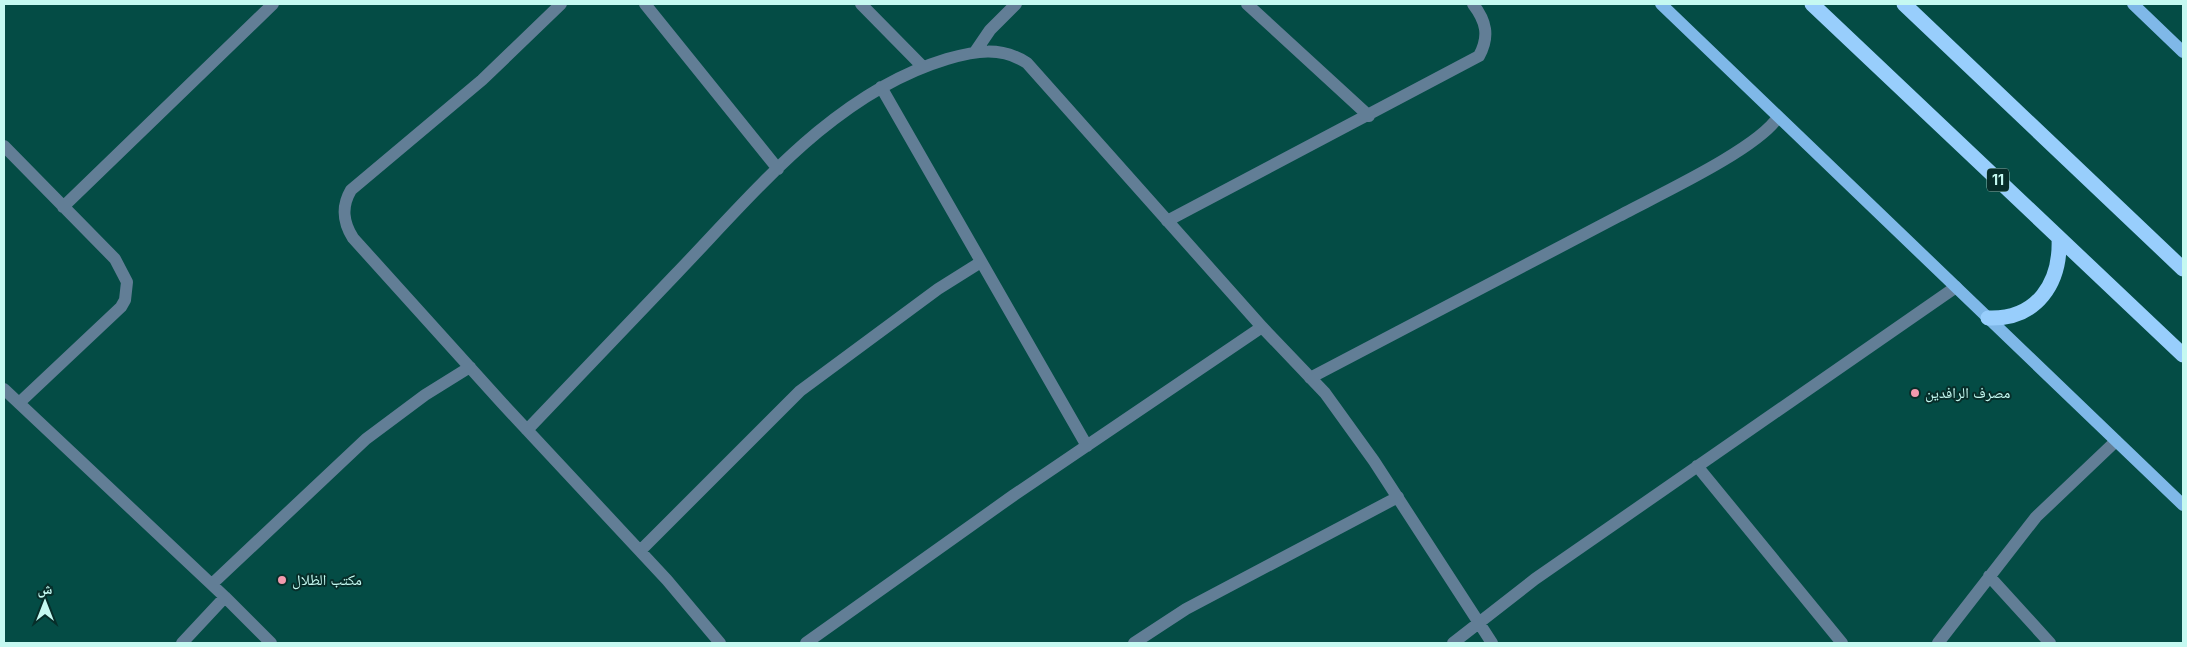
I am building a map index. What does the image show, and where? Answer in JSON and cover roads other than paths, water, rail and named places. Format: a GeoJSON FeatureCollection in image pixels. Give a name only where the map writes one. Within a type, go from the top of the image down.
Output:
{"type":"FeatureCollection","features":[{"type":"Feature","properties":{"kind":"highway","name":"11"},"geometry":{"type":"LineString","coordinates":[[1812,4],[2183,356]]}},
{"type":"Feature","properties":{"kind":"highway"},"geometry":{"type":"LineString","coordinates":[[1904,4],[2183,269]]}},
{"type":"Feature","properties":{"kind":"highway"},"geometry":{"type":"LineString","coordinates":[[1988,318],[2002,319],[2017,314],[2031,307],[2042,296],[2052,284],[2058,269],[2059,238]]}},
{"type":"Feature","properties":{"kind":"main road"},"geometry":{"type":"LineString","coordinates":[[1661,4],[2183,505]]}},
{"type":"Feature","properties":{"kind":"main road"},"geometry":{"type":"LineString","coordinates":[[2132,4],[2183,52]]}},
{"type":"Feature","properties":{"kind":"street"},"geometry":{"type":"LineString","coordinates":[[63,207],[273,4]]}},
{"type":"Feature","properties":{"kind":"street"},"geometry":{"type":"LineString","coordinates":[[561,4],[482,80],[358,184],[348,196],[346,227],[353,238],[527,430],[640,551],[720,643]]}},
{"type":"Feature","properties":{"kind":"street"},"geometry":{"type":"LineString","coordinates":[[861,4],[923,67]]}},
{"type":"Feature","properties":{"kind":"street"},"geometry":{"type":"LineString","coordinates":[[976,52],[990,30],[1016,4]]}},
{"type":"Feature","properties":{"kind":"street"},"geometry":{"type":"LineString","coordinates":[[1247,4],[1369,116]]}},
{"type":"Feature","properties":{"kind":"street"},"geometry":{"type":"LineString","coordinates":[[1168,221],[1479,56],[1486,30],[1482,15],[1473,4]]}},
{"type":"Feature","properties":{"kind":"street"},"geometry":{"type":"LineString","coordinates":[[648,5],[778,169]]}},
{"type":"Feature","properties":{"kind":"street"},"geometry":{"type":"LineString","coordinates":[[527,430],[778,169],[821,129],[882,87],[923,67],[976,52],[998,51],[1014,54],[1027,63],[1262,327],[1325,393],[1398,497],[1492,643]]}},
{"type":"Feature","properties":{"kind":"street"},"geometry":{"type":"LineString","coordinates":[[882,87],[1087,446]]}},
{"type":"Feature","properties":{"kind":"street"},"geometry":{"type":"LineString","coordinates":[[1310,378],[1686,181],[1749,144],[1773,125],[1778,117]]}},
{"type":"Feature","properties":{"kind":"street"},"geometry":{"type":"LineString","coordinates":[[4,146],[115,259],[127,282],[125,300],[121,307],[19,403]]}},
{"type":"Feature","properties":{"kind":"street"},"geometry":{"type":"LineString","coordinates":[[640,551],[800,391],[938,289],[981,262]]}},
{"type":"Feature","properties":{"kind":"street"},"geometry":{"type":"LineString","coordinates":[[1453,643],[1535,580],[1956,287]]}},
{"type":"Feature","properties":{"kind":"street"},"geometry":{"type":"LineString","coordinates":[[806,643],[1014,494],[1262,327]]}},
{"type":"Feature","properties":{"kind":"street"},"geometry":{"type":"LineString","coordinates":[[212,584],[366,439],[425,395],[470,367]]}},
{"type":"Feature","properties":{"kind":"street"},"geometry":{"type":"LineString","coordinates":[[4,389],[212,584],[270,643]]}},
{"type":"Feature","properties":{"kind":"street"},"geometry":{"type":"LineString","coordinates":[[1938,643],[2036,517],[2116,441]]}},
{"type":"Feature","properties":{"kind":"street"},"geometry":{"type":"LineString","coordinates":[[1697,466],[1842,643]]}},
{"type":"Feature","properties":{"kind":"street"},"geometry":{"type":"LineString","coordinates":[[1134,643],[1186,609],[1398,497]]}},
{"type":"Feature","properties":{"kind":"street"},"geometry":{"type":"LineString","coordinates":[[1989,576],[2050,643]]}},
{"type":"Feature","properties":{"kind":"street"},"geometry":{"type":"LineString","coordinates":[[182,643],[225,597]]}},
{"type":"Feature","properties":{"kind":"place","name":"مصرف الرافدين"},"geometry":{"type":"Point","coordinates":[1915,393]}},
{"type":"Feature","properties":{"kind":"place","name":"مكتب الظلال"},"geometry":{"type":"Point","coordinates":[282,580]}}]}
